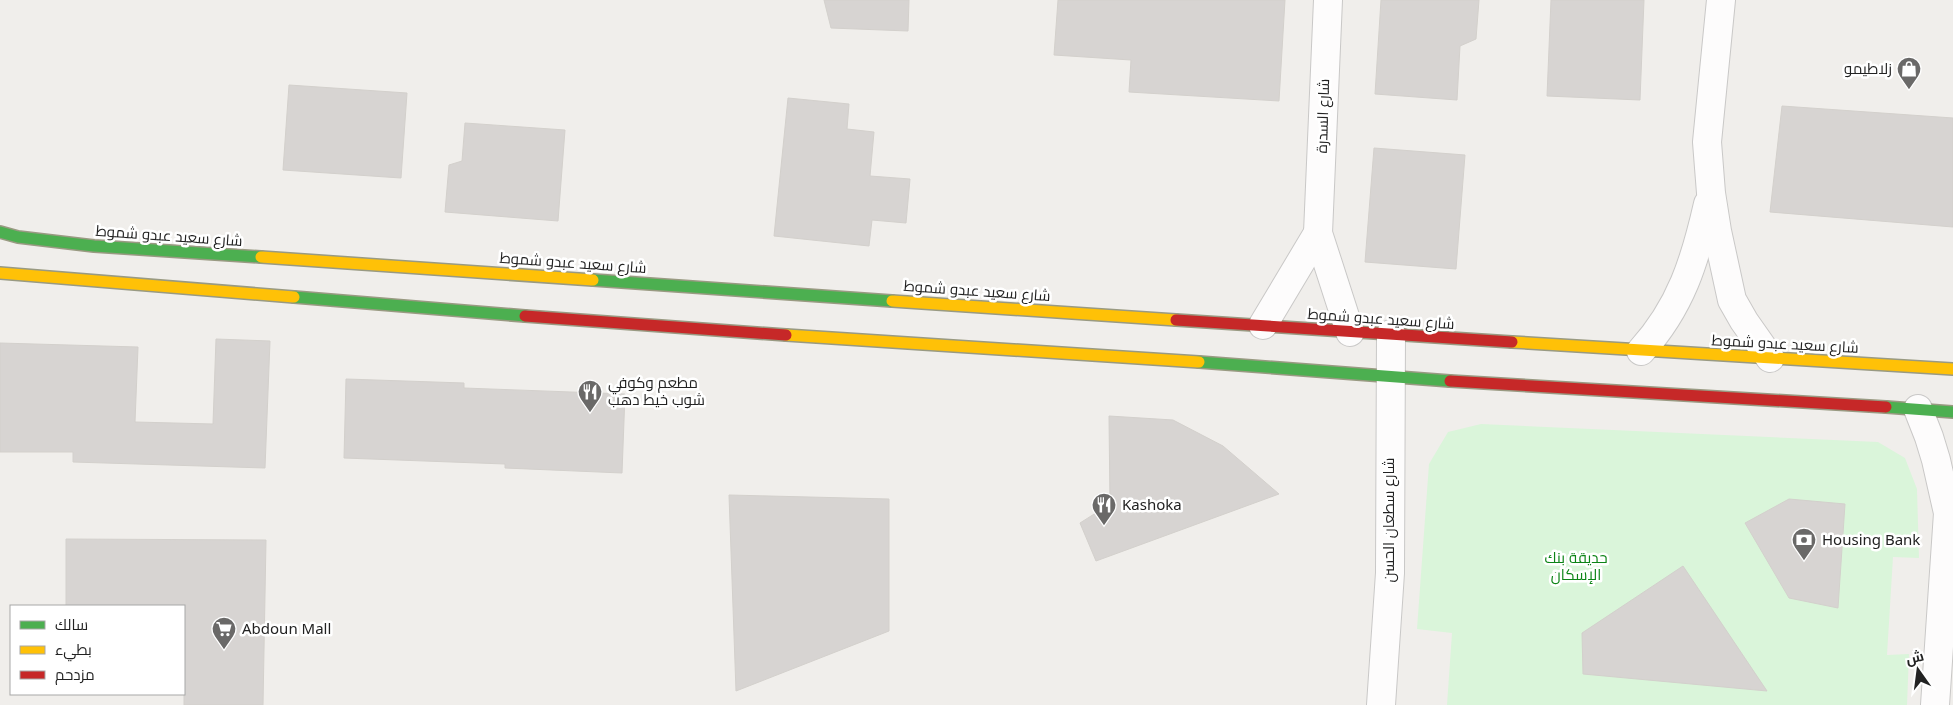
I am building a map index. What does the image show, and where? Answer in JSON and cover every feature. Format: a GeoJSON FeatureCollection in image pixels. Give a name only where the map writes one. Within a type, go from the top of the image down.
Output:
{"type":"FeatureCollection","features":[{"type":"Feature","properties":{"kind":"main road","name":"شارع سعيد عبدو شموط"},"geometry":{"type":"LineString","coordinates":[[0,232],[18,237],[104,246],[1350,332],[1953,369]]}},
{"type":"Feature","properties":{"kind":"main road"},"geometry":{"type":"LineString","coordinates":[[0,273],[198,288],[487,314],[1073,353],[1389,377],[1953,412]]}},
{"type":"Feature","properties":{"kind":"street","name":"شارع السدرة"},"geometry":{"type":"LineString","coordinates":[[1328,0],[1318,233],[1350,332]]}},
{"type":"Feature","properties":{"kind":"street"},"geometry":{"type":"LineString","coordinates":[[1721,0],[1707,142],[1711,193],[1718,239],[1732,300],[1770,358]]}},
{"type":"Feature","properties":{"kind":"street"},"geometry":{"type":"LineString","coordinates":[[1641,351],[1670,315],[1689,274],[1711,193]]}},
{"type":"Feature","properties":{"kind":"street","name":"شارع السدرة"},"geometry":{"type":"LineString","coordinates":[[1263,325],[1318,233]]}},
{"type":"Feature","properties":{"kind":"street","name":"شارع سطعان الحسن"},"geometry":{"type":"LineString","coordinates":[[1381,705],[1390,572],[1389,377],[1391,334]]}},
{"type":"Feature","properties":{"kind":"street"},"geometry":{"type":"LineString","coordinates":[[1918,409],[1929,437],[1950,509],[1935,705]]}},
{"type":"Feature","properties":{"kind":"green space","name":"حديقة بنك الإسكان"},"geometry":{"type":"Polygon","coordinates":[[[1481,424],[1878,442],[1905,458],[1917,489],[1919,558],[1893,557],[1887,655],[1909,654],[1907,705],[1447,705],[1452,633],[1417,629],[1429,464],[1448,432],[1481,424]]]}},
{"type":"Feature","properties":{"kind":"building"},"geometry":{"type":"Polygon","coordinates":[[[824,0],[909,0],[908,31],[831,28],[824,0]]]}},
{"type":"Feature","properties":{"kind":"building"},"geometry":{"type":"Polygon","coordinates":[[[1058,0],[1285,0],[1279,101],[1129,92],[1131,60],[1054,55],[1058,0]]]}},
{"type":"Feature","properties":{"kind":"building"},"geometry":{"type":"Polygon","coordinates":[[[1381,0],[1479,0],[1476,39],[1460,46],[1457,100],[1375,94],[1381,0]]]}},
{"type":"Feature","properties":{"kind":"building"},"geometry":{"type":"Polygon","coordinates":[[[1551,0],[1644,0],[1640,100],[1547,96],[1551,0]]]}},
{"type":"Feature","properties":{"kind":"building"},"geometry":{"type":"Polygon","coordinates":[[[289,85],[407,93],[401,178],[283,170],[289,85]]]}},
{"type":"Feature","properties":{"kind":"building"},"geometry":{"type":"Polygon","coordinates":[[[788,98],[849,104],[847,129],[874,132],[870,176],[910,179],[906,223],[872,220],[869,246],[774,236],[788,98]]]}},
{"type":"Feature","properties":{"kind":"building"},"geometry":{"type":"Polygon","coordinates":[[[1782,106],[1953,118],[1953,227],[1770,212],[1782,106]]]}},
{"type":"Feature","properties":{"kind":"building"},"geometry":{"type":"Polygon","coordinates":[[[465,123],[565,130],[558,221],[445,212],[449,165],[462,161],[465,123]]]}},
{"type":"Feature","properties":{"kind":"building"},"geometry":{"type":"Polygon","coordinates":[[[1374,148],[1465,155],[1456,269],[1365,262],[1374,148]]]}},
{"type":"Feature","properties":{"kind":"building"},"geometry":{"type":"Polygon","coordinates":[[[216,339],[270,341],[265,468],[73,462],[73,452],[0,452],[0,343],[138,347],[135,422],[213,424],[216,339]]]}},
{"type":"Feature","properties":{"kind":"building"},"geometry":{"type":"Polygon","coordinates":[[[346,379],[464,383],[464,388],[625,394],[622,473],[505,468],[505,464],[344,458],[346,379]]]}},
{"type":"Feature","properties":{"kind":"building"},"geometry":{"type":"Polygon","coordinates":[[[1109,416],[1173,420],[1223,446],[1279,494],[1096,561],[1080,523],[1110,504],[1109,416]]]}},
{"type":"Feature","properties":{"kind":"building"},"geometry":{"type":"Polygon","coordinates":[[[729,495],[889,499],[889,631],[736,691],[729,495]]]}},
{"type":"Feature","properties":{"kind":"building","name":"Housing Bank"},"geometry":{"type":"Polygon","coordinates":[[[1789,499],[1845,504],[1838,608],[1789,598],[1745,523],[1789,499]]]}},
{"type":"Feature","properties":{"kind":"building","name":"Abdoun Mall"},"geometry":{"type":"Polygon","coordinates":[[[66,539],[266,540],[263,705],[184,705],[185,605],[66,605],[66,539]]]}},
{"type":"Feature","properties":{"kind":"building"},"geometry":{"type":"Polygon","coordinates":[[[1683,566],[1767,691],[1583,674],[1582,633],[1683,566]]]}},
{"type":"Feature","properties":{"kind":"traffic: fast"},"geometry":{"type":"LineString","coordinates":[[0,232],[18,237],[94,246],[261,257]]}},
{"type":"Feature","properties":{"kind":"traffic: fast"},"geometry":{"type":"LineString","coordinates":[[593,280],[892,301]]}},
{"type":"Feature","properties":{"kind":"traffic: fast"},"geometry":{"type":"LineString","coordinates":[[294,297],[525,316]]}},
{"type":"Feature","properties":{"kind":"traffic: fast"},"geometry":{"type":"LineString","coordinates":[[1199,362],[1450,381]]}},
{"type":"Feature","properties":{"kind":"traffic: fast"},"geometry":{"type":"LineString","coordinates":[[1886,407],[1953,412]]}},
{"type":"Feature","properties":{"kind":"traffic: slow"},"geometry":{"type":"LineString","coordinates":[[261,257],[593,280]]}},
{"type":"Feature","properties":{"kind":"traffic: slow"},"geometry":{"type":"LineString","coordinates":[[0,273],[294,297]]}},
{"type":"Feature","properties":{"kind":"traffic: slow"},"geometry":{"type":"LineString","coordinates":[[892,301],[1176,320]]}},
{"type":"Feature","properties":{"kind":"traffic: slow"},"geometry":{"type":"LineString","coordinates":[[786,335],[1199,362]]}},
{"type":"Feature","properties":{"kind":"traffic: slow"},"geometry":{"type":"LineString","coordinates":[[1512,342],[1953,369]]}},
{"type":"Feature","properties":{"kind":"traffic: jam"},"geometry":{"type":"LineString","coordinates":[[525,316],[786,335]]}},
{"type":"Feature","properties":{"kind":"traffic: jam"},"geometry":{"type":"LineString","coordinates":[[1176,320],[1512,342]]}},
{"type":"Feature","properties":{"kind":"traffic: jam"},"geometry":{"type":"LineString","coordinates":[[1450,381],[1886,407]]}},
{"type":"Feature","properties":{"kind":"place","name":"زلاطيمو"},"geometry":{"type":"Point","coordinates":[1909,90]}},
{"type":"Feature","properties":{"kind":"place","name":"مطعم وكوفي شوب خيط دهب"},"geometry":{"type":"Point","coordinates":[590,413]}},
{"type":"Feature","properties":{"kind":"place","name":"Kashoka"},"geometry":{"type":"Point","coordinates":[1104,526]}},
{"type":"Feature","properties":{"kind":"place","name":"Housing Bank"},"geometry":{"type":"Point","coordinates":[1804,561]}},
{"type":"Feature","properties":{"kind":"place","name":"Abdoun Mall"},"geometry":{"type":"Point","coordinates":[224,650]}}]}
